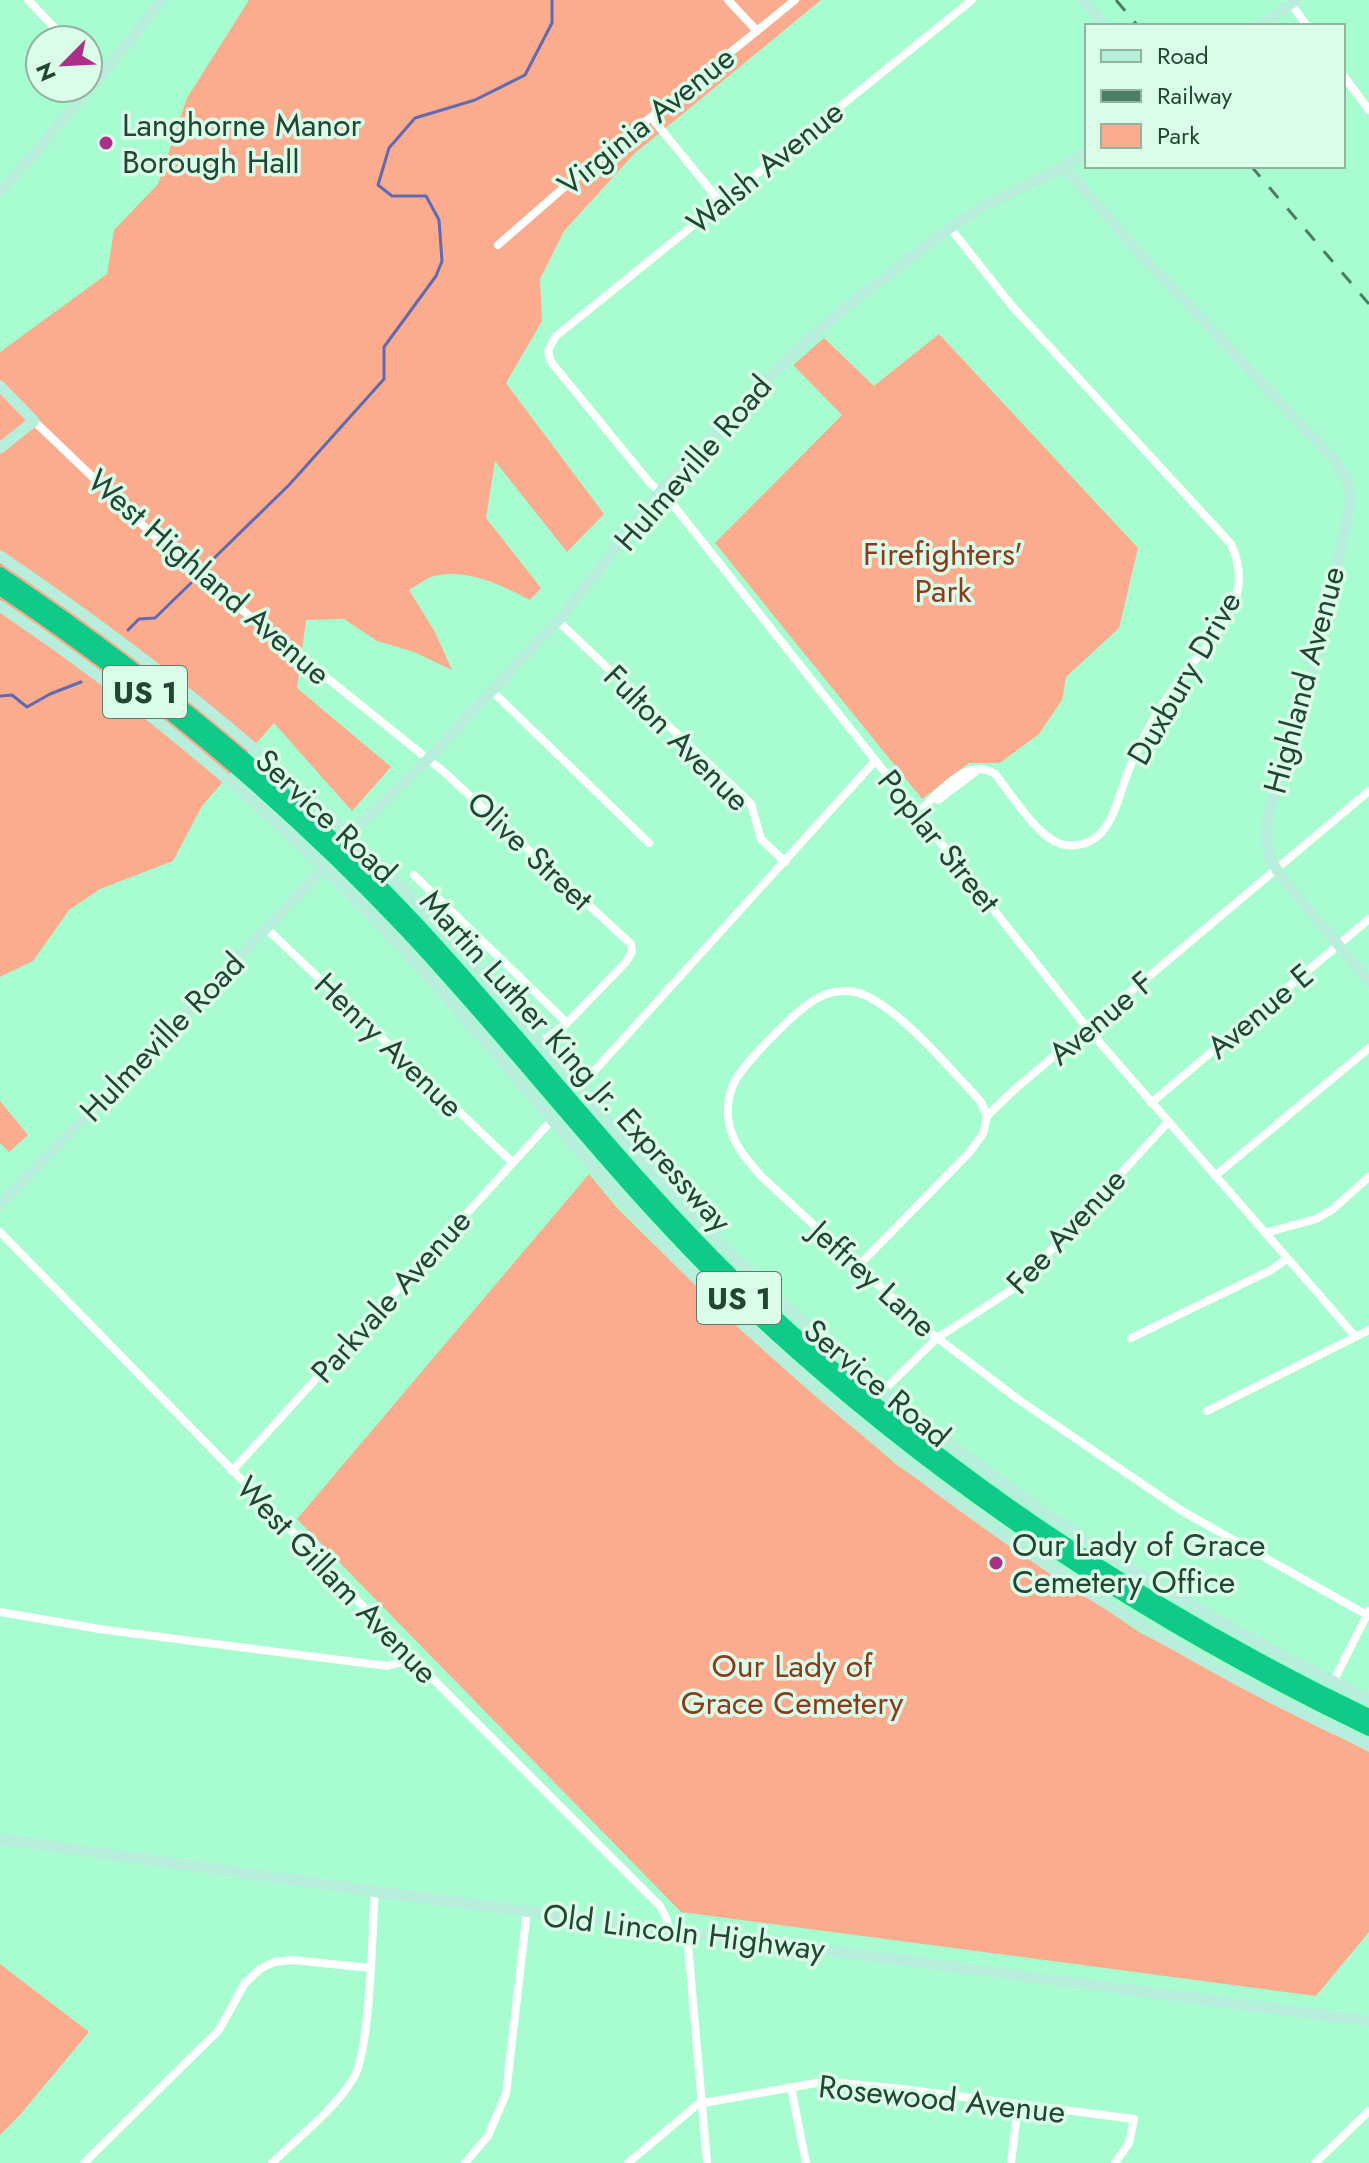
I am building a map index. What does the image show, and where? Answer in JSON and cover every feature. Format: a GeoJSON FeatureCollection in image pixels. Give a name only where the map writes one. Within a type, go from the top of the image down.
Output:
{"type":"FeatureCollection","features":[{"type":"Feature","properties":{"kind":"highway"},"geometry":{"type":"LineString","coordinates":[[0,563],[102,645]]}},
{"type":"Feature","properties":{"kind":"highway","name":"Martin Luther King Jr. Expressway"},"geometry":{"type":"LineString","coordinates":[[0,574],[102,645],[245,760],[356,862],[468,981],[665,1208],[770,1312],[842,1376],[957,1468],[1077,1552],[1202,1628],[1332,1690],[1369,1716]]}},
{"type":"Feature","properties":{"kind":"highway","name":"Martin Luther King Jr. Expressway"},"geometry":{"type":"LineString","coordinates":[[0,588],[134,684],[209,745],[348,870],[441,968],[648,1208],[744,1304],[835,1385],[950,1477],[1071,1562],[1196,1639],[1369,1729]]}},
{"type":"Feature","properties":{"kind":"highway"},"geometry":{"type":"LineString","coordinates":[[0,599],[58,638],[78,643]]}},
{"type":"Feature","properties":{"kind":"highway"},"geometry":{"type":"LineString","coordinates":[[1332,1690],[1369,1709]]}},
{"type":"Feature","properties":{"kind":"street"},"geometry":{"type":"LineString","coordinates":[[28,0],[51,24]]}},
{"type":"Feature","properties":{"kind":"street"},"geometry":{"type":"LineString","coordinates":[[104,72],[162,0]]}},
{"type":"Feature","properties":{"kind":"street"},"geometry":{"type":"LineString","coordinates":[[728,0],[757,31]]}},
{"type":"Feature","properties":{"kind":"street","name":"Virginia Avenue"},"geometry":{"type":"LineString","coordinates":[[498,245],[795,0]]}},
{"type":"Feature","properties":{"kind":"street","name":"Walsh Avenue"},"geometry":{"type":"LineString","coordinates":[[558,335],[972,0]]}},
{"type":"Feature","properties":{"kind":"street"},"geometry":{"type":"LineString","coordinates":[[1083,0],[1103,24]]}},
{"type":"Feature","properties":{"kind":"street"},"geometry":{"type":"LineString","coordinates":[[1263,24],[1292,1],[1306,24]]}},
{"type":"Feature","properties":{"kind":"street"},"geometry":{"type":"LineString","coordinates":[[1345,78],[1369,110]]}},
{"type":"Feature","properties":{"kind":"street"},"geometry":{"type":"LineString","coordinates":[[0,193],[77,104]]}},
{"type":"Feature","properties":{"kind":"street"},"geometry":{"type":"LineString","coordinates":[[651,117],[721,203]]}},
{"type":"Feature","properties":{"kind":"street","name":"Hulmeville Road"},"geometry":{"type":"LineString","coordinates":[[349,835],[428,759],[558,621],[661,491],[706,440],[795,351],[856,299],[950,228],[984,206],[1064,167],[1085,152]]}},
{"type":"Feature","properties":{"kind":"street","name":"Highland Avenue"},"geometry":{"type":"LineString","coordinates":[[1064,167],[1135,248],[1336,462],[1350,490],[1320,646],[1283,761],[1267,823],[1267,848],[1276,870],[1369,981]]}},
{"type":"Feature","properties":{"kind":"street","name":"Duxbury Drive"},"geometry":{"type":"LineString","coordinates":[[917,814],[979,769],[995,774],[1043,833],[1056,842],[1079,845],[1097,837],[1108,824],[1146,731],[1174,687],[1231,611],[1239,592],[1240,570],[1231,544],[1012,306],[950,228]]}},
{"type":"Feature","properties":{"kind":"street","name":"Poplar Street"},"geometry":{"type":"LineString","coordinates":[[558,335],[549,346],[551,362],[650,483],[661,491],[1088,1029],[1355,1336]]}},
{"type":"Feature","properties":{"kind":"street","name":"West Highland Avenue"},"geometry":{"type":"LineString","coordinates":[[0,386],[175,556],[428,759]]}},
{"type":"Feature","properties":{"kind":"street"},"geometry":{"type":"LineString","coordinates":[[0,448],[34,421]]}},
{"type":"Feature","properties":{"kind":"street","name":"Service Road"},"geometry":{"type":"LineString","coordinates":[[0,556],[111,633],[188,693],[349,835],[452,940],[643,1163],[736,1259],[883,1391],[1005,1484],[1125,1565],[1332,1690],[1369,1699]]}},
{"type":"Feature","properties":{"kind":"street","name":"Service Road"},"geometry":{"type":"LineString","coordinates":[[0,606],[162,725],[237,788],[324,868],[421,968],[638,1218],[751,1331],[825,1397],[931,1482],[1029,1552],[1146,1627],[1275,1699],[1369,1745]]}},
{"type":"Feature","properties":{"kind":"street","name":"Fulton Avenue"},"geometry":{"type":"LineString","coordinates":[[558,621],[751,804],[761,839],[785,862]]}},
{"type":"Feature","properties":{"kind":"street"},"geometry":{"type":"LineString","coordinates":[[492,691],[649,843]]}},
{"type":"Feature","properties":{"kind":"street","name":"Olive Street"},"geometry":{"type":"LineString","coordinates":[[428,759],[631,944],[632,952],[626,962],[567,1023]]}},
{"type":"Feature","properties":{"kind":"street"},"geometry":{"type":"LineString","coordinates":[[578,1089],[875,761]]}},
{"type":"Feature","properties":{"kind":"street","name":"Avenue F"},"geometry":{"type":"LineString","coordinates":[[858,1266],[969,1153],[983,1134],[987,1116],[1369,791]]}},
{"type":"Feature","properties":{"kind":"street","name":"Hulmeville Road"},"geometry":{"type":"LineString","coordinates":[[0,1205],[324,868]]}},
{"type":"Feature","properties":{"kind":"street"},"geometry":{"type":"LineString","coordinates":[[414,875],[567,1023],[540,1043]]}},
{"type":"Feature","properties":{"kind":"street","name":"Avenue E"},"geometry":{"type":"LineString","coordinates":[[1151,1103],[1369,919]]}},
{"type":"Feature","properties":{"kind":"street","name":"Henry Avenue"},"geometry":{"type":"LineString","coordinates":[[266,928],[512,1162]]}},
{"type":"Feature","properties":{"kind":"street","name":"Jeffrey Lane"},"geometry":{"type":"LineString","coordinates":[[987,1116],[975,1095],[892,1013],[871,998],[853,992],[831,993],[813,1000],[796,1015],[742,1072],[730,1092],[728,1108],[732,1134],[738,1148],[762,1177],[937,1338],[1019,1400],[1139,1483],[1255,1554],[1368,1613]]}},
{"type":"Feature","properties":{"kind":"street"},"geometry":{"type":"LineString","coordinates":[[1215,1176],[1369,1048]]}},
{"type":"Feature","properties":{"kind":"street","name":"Parkvale Avenue"},"geometry":{"type":"LineString","coordinates":[[232,1471],[551,1121]]}},
{"type":"Feature","properties":{"kind":"street","name":"Fee Avenue"},"geometry":{"type":"LineString","coordinates":[[883,1391],[937,1338],[1019,1285],[1168,1122]]}},
{"type":"Feature","properties":{"kind":"street"},"geometry":{"type":"LineString","coordinates":[[1265,1233],[1316,1219],[1333,1209],[1369,1177]]}},
{"type":"Feature","properties":{"kind":"street","name":"West Gillam Avenue"},"geometry":{"type":"LineString","coordinates":[[0,1232],[413,1659],[660,1906],[668,1930]]}},
{"type":"Feature","properties":{"kind":"street"},"geometry":{"type":"LineString","coordinates":[[1131,1338],[1271,1270],[1287,1259]]}},
{"type":"Feature","properties":{"kind":"street"},"geometry":{"type":"LineString","coordinates":[[1207,1411],[1369,1330]]}},
{"type":"Feature","properties":{"kind":"street"},"geometry":{"type":"LineString","coordinates":[[0,1612],[99,1629],[387,1666],[413,1659]]}},
{"type":"Feature","properties":{"kind":"street"},"geometry":{"type":"LineString","coordinates":[[1332,1690],[1368,1613]]}},
{"type":"Feature","properties":{"kind":"street","name":"Old Lincoln Highway"},"geometry":{"type":"LineString","coordinates":[[0,1839],[1369,2021]]}},
{"type":"Feature","properties":{"kind":"street"},"geometry":{"type":"LineString","coordinates":[[272,2163],[353,2079],[363,2043],[375,1891]]}},
{"type":"Feature","properties":{"kind":"street"},"geometry":{"type":"LineString","coordinates":[[465,2163],[488,2136],[506,2094],[527,1911]]}},
{"type":"Feature","properties":{"kind":"street"},"geometry":{"type":"LineString","coordinates":[[687,1932],[707,2163]]}},
{"type":"Feature","properties":{"kind":"street"},"geometry":{"type":"LineString","coordinates":[[84,2163],[219,2030],[245,1983],[260,1969],[274,1962],[293,1960],[370,1968]]}},
{"type":"Feature","properties":{"kind":"street","name":"Rosewood Avenue"},"geometry":{"type":"LineString","coordinates":[[628,2163],[689,2110],[703,2103],[831,2082],[1134,2119],[1129,2143],[1115,2163]]}},
{"type":"Feature","properties":{"kind":"street"},"geometry":{"type":"LineString","coordinates":[[791,2087],[806,2163]]}},
{"type":"Feature","properties":{"kind":"street"},"geometry":{"type":"LineString","coordinates":[[1011,2163],[1018,2105]]}},
{"type":"Feature","properties":{"kind":"street"},"geometry":{"type":"LineString","coordinates":[[1315,2163],[1369,2111]]}},
{"type":"Feature","properties":{"kind":"green space"},"geometry":{"type":"Polygon","coordinates":[[[249,0],[821,0],[634,154],[564,231],[540,279],[542,321],[506,383],[604,514],[567,552],[495,461],[486,518],[541,588],[530,600],[495,583],[456,574],[431,577],[409,590],[435,632],[452,670],[414,652],[377,641],[344,619],[306,620],[297,688],[391,767],[352,811],[274,723],[202,806],[173,861],[100,889],[69,910],[33,961],[0,977],[0,352],[107,274],[114,230],[158,184],[187,98],[249,0]]]}},
{"type":"Feature","properties":{"kind":"green space","name":"Firefighters' Park"},"geometry":{"type":"Polygon","coordinates":[[[939,334],[1138,548],[1119,628],[1066,677],[1062,700],[1039,734],[1000,763],[969,763],[922,799],[715,543],[842,415],[793,365],[824,338],[874,386],[939,334]]]}},
{"type":"Feature","properties":{"kind":"green space"},"geometry":{"type":"Polygon","coordinates":[[[0,1101],[28,1135],[9,1152],[0,1143],[0,1101]]]}},
{"type":"Feature","properties":{"kind":"green space","name":"Our Lady of Grace Cemetery"},"geometry":{"type":"Polygon","coordinates":[[[589,1174],[618,1209],[743,1332],[897,1465],[1139,1632],[1369,1752],[1369,1932],[1316,1996],[681,1912],[297,1519],[589,1174]]]}},
{"type":"Feature","properties":{"kind":"green space"},"geometry":{"type":"Polygon","coordinates":[[[0,1964],[89,2032],[0,2135],[0,1964]]]}},
{"type":"Feature","properties":{"kind":"waterway"},"geometry":{"type":"LineString","coordinates":[[206,566],[289,485],[384,379],[384,347],[436,276],[442,261],[439,220],[426,196],[392,196],[378,185],[389,148],[415,118],[475,100],[525,75],[552,23],[552,0]]}},
{"type":"Feature","properties":{"kind":"waterway"},"geometry":{"type":"LineString","coordinates":[[128,630],[139,619],[155,618],[191,583]]}},
{"type":"Feature","properties":{"kind":"waterway"},"geometry":{"type":"LineString","coordinates":[[0,696],[12,695],[27,707],[81,682]]}},
{"type":"Feature","properties":{"kind":"railway"},"geometry":{"type":"LineString","coordinates":[[1116,0],[1136,24]]}},
{"type":"Feature","properties":{"kind":"railway"},"geometry":{"type":"LineString","coordinates":[[1253,168],[1369,304]]}},
{"type":"Feature","properties":{"kind":"place","name":"Langhorne Manor Borough Hall"},"geometry":{"type":"Point","coordinates":[106,143]}},
{"type":"Feature","properties":{"kind":"place","name":"Our Lady of Grace Cemetery Office"},"geometry":{"type":"Point","coordinates":[996,1563]}}]}
